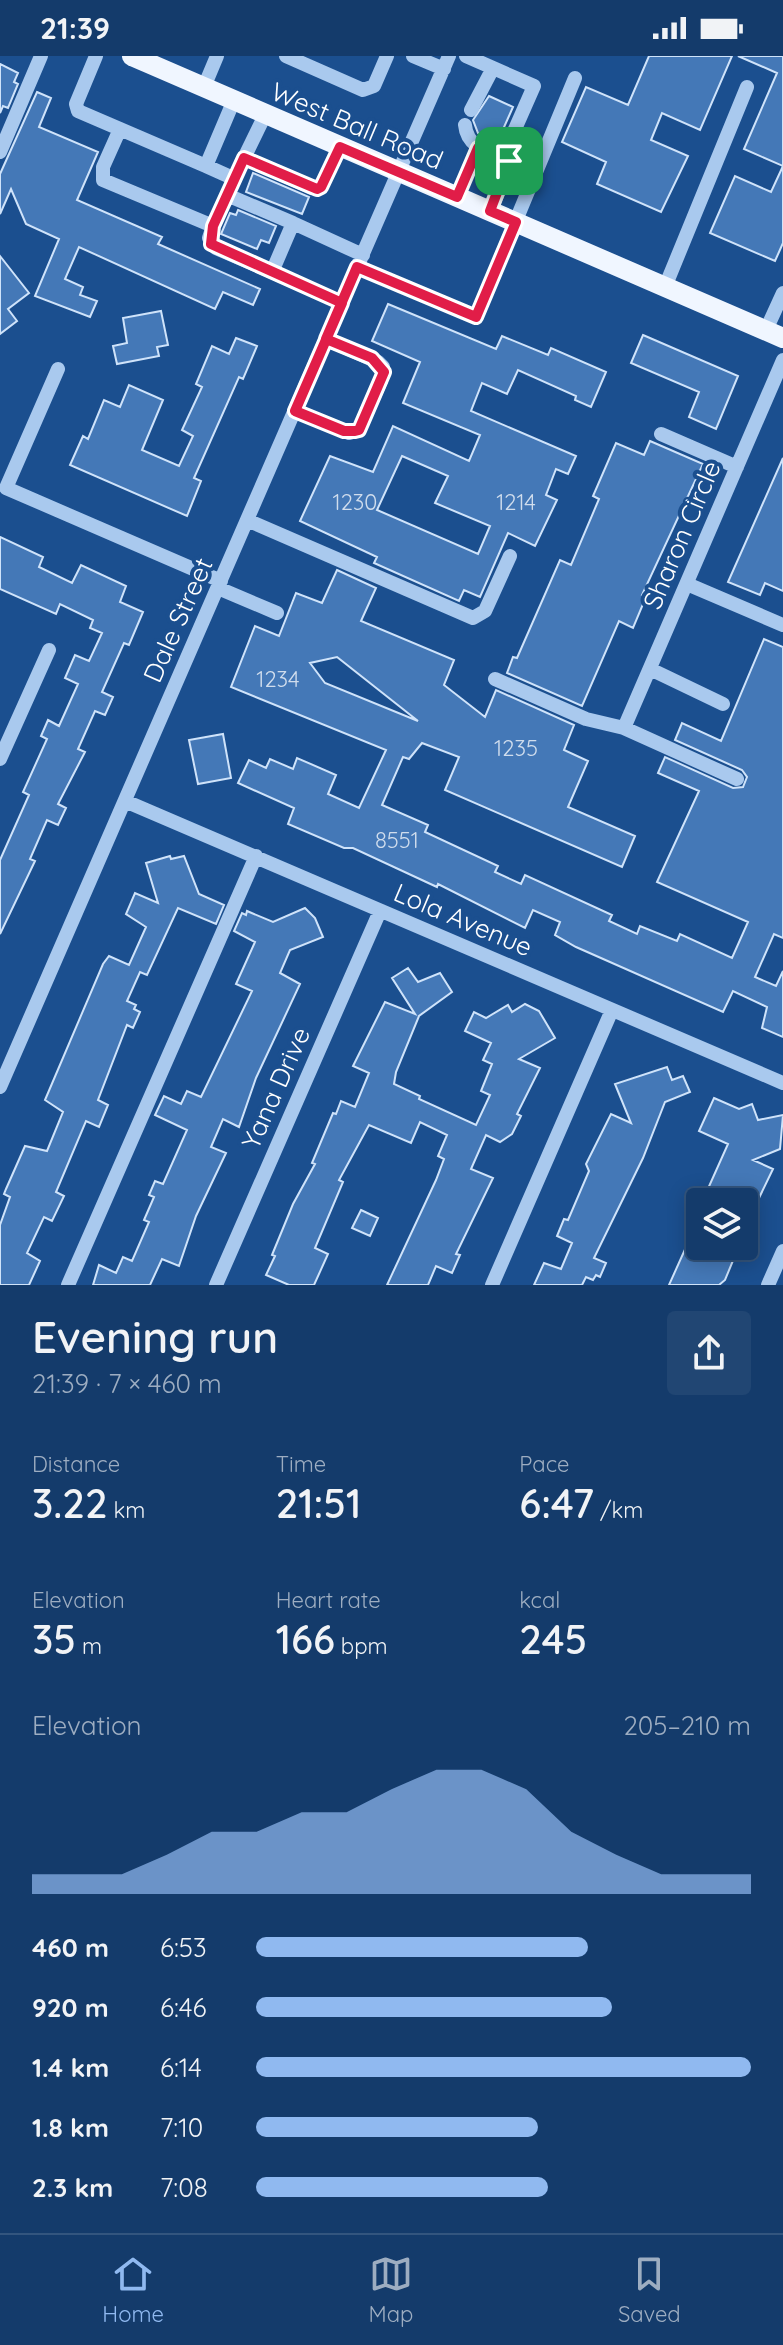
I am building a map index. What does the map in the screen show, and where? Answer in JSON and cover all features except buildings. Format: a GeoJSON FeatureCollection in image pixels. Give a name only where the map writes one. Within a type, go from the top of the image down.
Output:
{"type":"FeatureCollection","features":[{"type":"Feature","properties":{"kind":"main road","name":"West Ball Road"},"geometry":{"type":"LineString","coordinates":[[132,56],[155,61],[265,115],[775,334]]}},
{"type":"Feature","properties":{"kind":"street"},"geometry":{"type":"LineString","coordinates":[[0,152],[41,56]]}},
{"type":"Feature","properties":{"kind":"street"},"geometry":{"type":"LineString","coordinates":[[96,56],[76,108],[235,179]]}},
{"type":"Feature","properties":{"kind":"street"},"geometry":{"type":"LineString","coordinates":[[204,87],[217,56]]}},
{"type":"Feature","properties":{"kind":"street"},"geometry":{"type":"LineString","coordinates":[[286,56],[363,90],[374,86],[387,56]]}},
{"type":"Feature","properties":{"kind":"street"},"geometry":{"type":"LineString","coordinates":[[413,56],[447,62]]}},
{"type":"Feature","properties":{"kind":"street"},"geometry":{"type":"LineString","coordinates":[[466,56],[534,86],[508,145],[509,161],[490,211]]}},
{"type":"Feature","properties":{"kind":"street","name":"Dale Street"},"geometry":{"type":"LineString","coordinates":[[0,1087],[447,62]]}},
{"type":"Feature","properties":{"kind":"street"},"geometry":{"type":"LineString","coordinates":[[471,110],[493,68]]}},
{"type":"Feature","properties":{"kind":"street"},"geometry":{"type":"LineString","coordinates":[[227,195],[293,223],[360,261],[476,317],[575,78]]}},
{"type":"Feature","properties":{"kind":"street"},"geometry":{"type":"LineString","coordinates":[[665,287],[747,87]]}},
{"type":"Feature","properties":{"kind":"street"},"geometry":{"type":"LineString","coordinates":[[206,166],[234,100]]}},
{"type":"Feature","properties":{"kind":"street"},"geometry":{"type":"LineString","coordinates":[[265,115],[209,238],[216,248],[342,303]]}},
{"type":"Feature","properties":{"kind":"street"},"geometry":{"type":"LineString","coordinates":[[465,125],[466,136],[478,148],[509,161]]}},
{"type":"Feature","properties":{"kind":"street"},"geometry":{"type":"LineString","coordinates":[[120,129],[103,167],[103,180],[213,226]]}},
{"type":"Feature","properties":{"kind":"street"},"geometry":{"type":"LineString","coordinates":[[244,158],[317,189],[321,187],[340,147]]}},
{"type":"Feature","properties":{"kind":"street"},"geometry":{"type":"LineString","coordinates":[[457,197],[478,148]]}},
{"type":"Feature","properties":{"kind":"street"},"geometry":{"type":"LineString","coordinates":[[272,272],[293,223]]}},
{"type":"Feature","properties":{"kind":"street"},"geometry":{"type":"LineString","coordinates":[[775,334],[783,293]]}},
{"type":"Feature","properties":{"kind":"street"},"geometry":{"type":"LineString","coordinates":[[295,411],[344,431],[355,431],[381,381],[384,372],[378,362],[326,339]]}},
{"type":"Feature","properties":{"kind":"street","name":"Sharon Circle"},"geometry":{"type":"LineString","coordinates":[[624,728],[783,360]]}},
{"type":"Feature","properties":{"kind":"street"},"geometry":{"type":"LineString","coordinates":[[58,369],[6,488],[277,613]]}},
{"type":"Feature","properties":{"kind":"street"},"geometry":{"type":"LineString","coordinates":[[661,434],[737,467]]}},
{"type":"Feature","properties":{"kind":"street"},"geometry":{"type":"LineString","coordinates":[[247,520],[473,618],[485,611],[510,556]]}},
{"type":"Feature","properties":{"kind":"street"},"geometry":{"type":"LineString","coordinates":[[687,584],[783,625]]}},
{"type":"Feature","properties":{"kind":"street"},"geometry":{"type":"LineString","coordinates":[[0,759],[49,650]]}},
{"type":"Feature","properties":{"kind":"street"},"geometry":{"type":"LineString","coordinates":[[650,669],[723,704]]}},
{"type":"Feature","properties":{"kind":"street"},"geometry":{"type":"LineString","coordinates":[[495,679],[586,719],[624,728],[737,779]]}},
{"type":"Feature","properties":{"kind":"street","name":"Lola Avenue"},"geometry":{"type":"LineString","coordinates":[[125,801],[783,1083]]}},
{"type":"Feature","properties":{"kind":"street"},"geometry":{"type":"LineString","coordinates":[[68,1285],[256,856]]}},
{"type":"Feature","properties":{"kind":"street","name":"Yana Drive"},"geometry":{"type":"LineString","coordinates":[[216,1285],[380,911]]}},
{"type":"Feature","properties":{"kind":"street"},"geometry":{"type":"LineString","coordinates":[[492,1285],[612,1010]]}},
{"type":"Feature","properties":{"kind":"street"},"geometry":{"type":"LineString","coordinates":[[768,1285],[783,1251]]}},
{"type":"Feature","properties":{"kind":"route"},"geometry":{"type":"LineString","coordinates":[[509,161],[478,148],[457,197],[340,147],[321,187],[317,189],[244,158],[213,226],[209,238],[211,244],[342,303],[326,339],[295,411],[349,433],[359,430],[381,381],[384,372],[378,362],[326,339],[342,303],[357,267],[476,317],[516,222],[490,211],[509,169],[509,161]]}}]}
